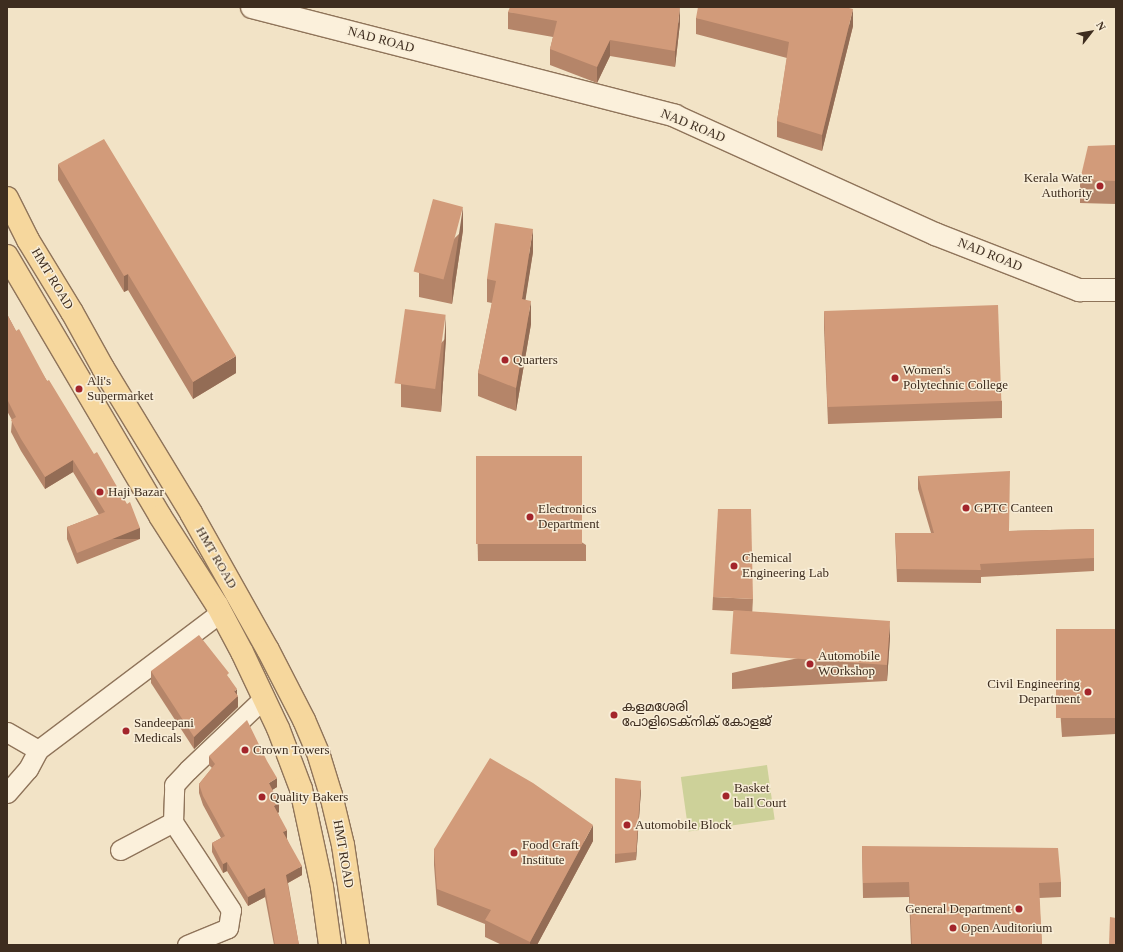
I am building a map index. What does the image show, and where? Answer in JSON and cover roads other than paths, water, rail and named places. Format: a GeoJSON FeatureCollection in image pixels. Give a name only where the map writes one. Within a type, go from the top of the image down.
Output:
{"type":"FeatureCollection","features":[{"type":"Feature","properties":{"kind":"main road","name":"HMT ROAD"},"geometry":{"type":"LineString","coordinates":[[7,198],[28,240],[191,514],[260,636],[304,720],[319,756],[331,795],[343,845],[358,945]]}},
{"type":"Feature","properties":{"kind":"main road","name":"HMT ROAD"},"geometry":{"type":"LineString","coordinates":[[7,256],[98,412],[221,612],[264,698],[278,728],[302,789],[321,880],[330,945]]}},
{"type":"Feature","properties":{"kind":"street","name":"NAD ROAD"},"geometry":{"type":"LineString","coordinates":[[252,7],[674,116],[942,236],[1079,290],[1116,290]]}},
{"type":"Feature","properties":{"kind":"street"},"geometry":{"type":"LineString","coordinates":[[7,792],[28,770],[38,750],[221,612]]}},
{"type":"Feature","properties":{"kind":"street"},"geometry":{"type":"LineString","coordinates":[[187,945],[228,928],[231,910],[173,822],[174,785],[264,698]]}},
{"type":"Feature","properties":{"kind":"street"},"geometry":{"type":"LineString","coordinates":[[7,732],[38,750]]}},
{"type":"Feature","properties":{"kind":"street"},"geometry":{"type":"LineString","coordinates":[[120,850],[173,822]]}},
{"type":"Feature","properties":{"kind":"place","name":"Kerala Water Authority"},"geometry":{"type":"Point","coordinates":[1100,186]}},
{"type":"Feature","properties":{"kind":"place","name":"Quarters"},"geometry":{"type":"Point","coordinates":[505,360]}},
{"type":"Feature","properties":{"kind":"place","name":"Women's Polytechnic College"},"geometry":{"type":"Point","coordinates":[895,378]}},
{"type":"Feature","properties":{"kind":"place","name":"Ali's Supermarket"},"geometry":{"type":"Point","coordinates":[79,389]}},
{"type":"Feature","properties":{"kind":"place","name":"Haji Bazar"},"geometry":{"type":"Point","coordinates":[100,492]}},
{"type":"Feature","properties":{"kind":"place","name":"GPTC Canteen"},"geometry":{"type":"Point","coordinates":[966,508]}},
{"type":"Feature","properties":{"kind":"place","name":"Electronics Department"},"geometry":{"type":"Point","coordinates":[530,517]}},
{"type":"Feature","properties":{"kind":"place","name":"Chemical Engineering Lab"},"geometry":{"type":"Point","coordinates":[734,566]}},
{"type":"Feature","properties":{"kind":"place","name":"Automobile WOrkshop"},"geometry":{"type":"Point","coordinates":[810,664]}},
{"type":"Feature","properties":{"kind":"place","name":"Civil Engineering Department"},"geometry":{"type":"Point","coordinates":[1088,692]}},
{"type":"Feature","properties":{"kind":"place","name":"കളമശേരി പോളിടെക്നിക് കോളജ്"},"geometry":{"type":"Point","coordinates":[614,715]}},
{"type":"Feature","properties":{"kind":"place","name":"Sandeepani Medicals"},"geometry":{"type":"Point","coordinates":[126,731]}},
{"type":"Feature","properties":{"kind":"place","name":"Crown Towers"},"geometry":{"type":"Point","coordinates":[245,750]}},
{"type":"Feature","properties":{"kind":"place","name":"Basket ball Court"},"geometry":{"type":"Point","coordinates":[726,796]}},
{"type":"Feature","properties":{"kind":"place","name":"Quality Bakers"},"geometry":{"type":"Point","coordinates":[262,797]}},
{"type":"Feature","properties":{"kind":"place","name":"Automobile Block"},"geometry":{"type":"Point","coordinates":[627,825]}},
{"type":"Feature","properties":{"kind":"place","name":"Food Craft Institute"},"geometry":{"type":"Point","coordinates":[514,853]}},
{"type":"Feature","properties":{"kind":"place","name":"General Department"},"geometry":{"type":"Point","coordinates":[1019,909]}},
{"type":"Feature","properties":{"kind":"place","name":"Open Auditorium"},"geometry":{"type":"Point","coordinates":[953,928]}}]}
